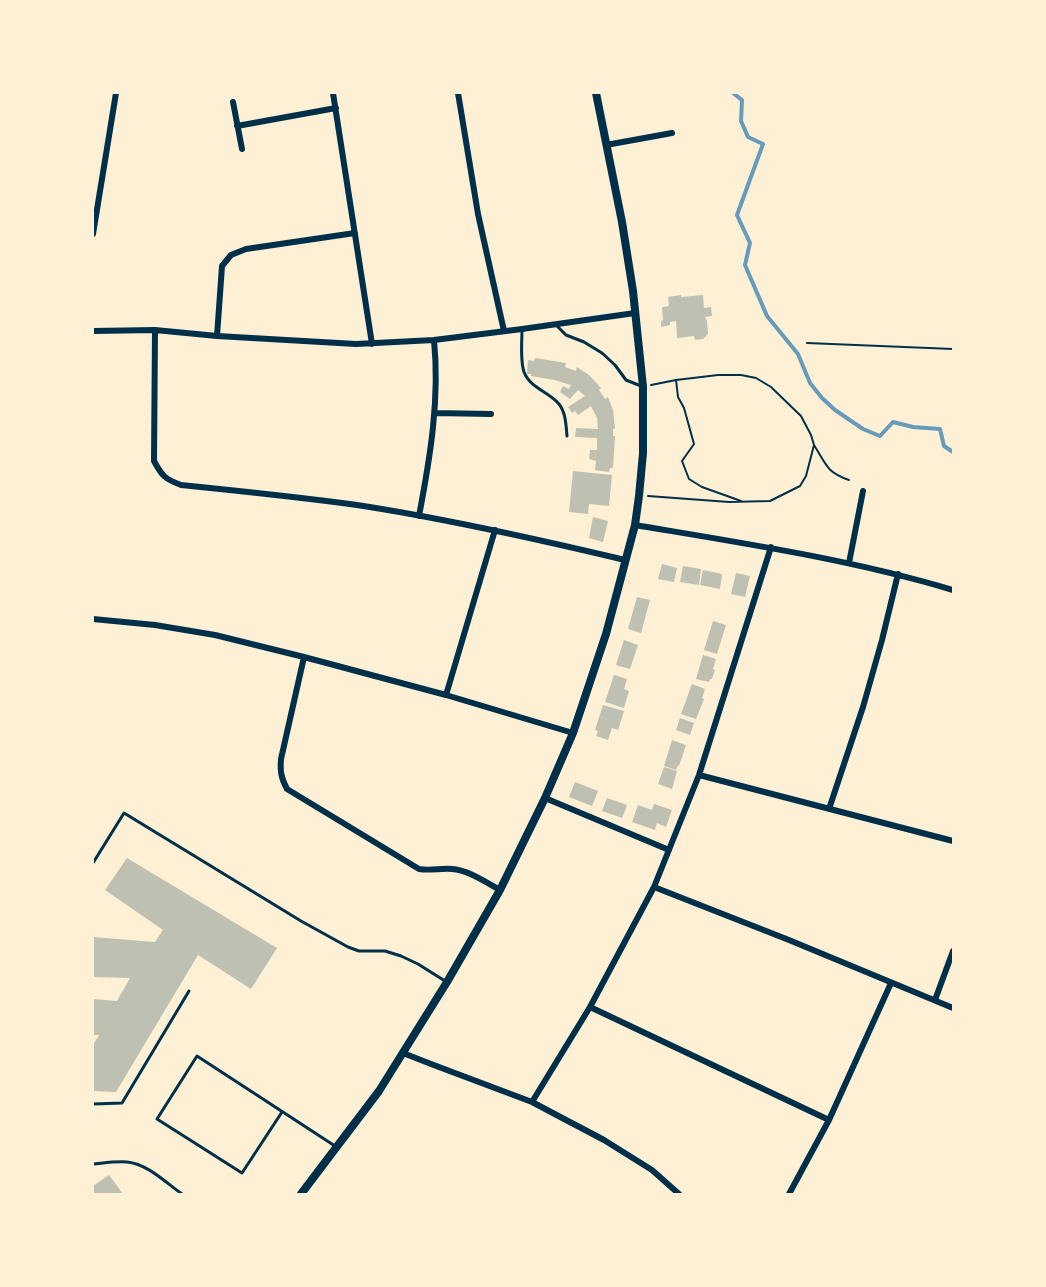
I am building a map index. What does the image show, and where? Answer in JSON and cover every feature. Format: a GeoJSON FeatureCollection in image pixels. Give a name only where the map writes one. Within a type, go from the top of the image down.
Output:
{"type":"FeatureCollection","features":[{"type":"Feature","properties":{"kind":"street"},"geometry":{"type":"LineString","coordinates":[[93,234],[116,93]]}},
{"type":"Feature","properties":{"kind":"street"},"geometry":{"type":"LineString","coordinates":[[333,93],[372,344]]}},
{"type":"Feature","properties":{"kind":"street"},"geometry":{"type":"LineString","coordinates":[[458,93],[478,214],[504,331]]}},
{"type":"Feature","properties":{"kind":"street"},"geometry":{"type":"LineString","coordinates":[[301,1194],[379,1091],[447,982],[500,890],[545,798],[573,733],[606,634],[635,525],[643,453],[643,387],[633,291],[624,234],[596,93]]}},
{"type":"Feature","properties":{"kind":"street"},"geometry":{"type":"LineString","coordinates":[[233,102],[242,149]]}},
{"type":"Feature","properties":{"kind":"street"},"geometry":{"type":"LineString","coordinates":[[237,126],[336,108]]}},
{"type":"Feature","properties":{"kind":"street"},"geometry":{"type":"LineString","coordinates":[[606,145],[672,133]]}},
{"type":"Feature","properties":{"kind":"street"},"geometry":{"type":"LineString","coordinates":[[217,336],[222,266],[231,255],[246,249],[356,233]]}},
{"type":"Feature","properties":{"kind":"street"},"geometry":{"type":"LineString","coordinates":[[93,331],[155,330],[217,336],[372,344],[434,340],[635,313]]}},
{"type":"Feature","properties":{"kind":"street"},"geometry":{"type":"LineString","coordinates":[[155,330],[154,461],[161,474],[169,480],[181,485],[357,505],[419,516],[495,530],[625,561]]}},
{"type":"Feature","properties":{"kind":"street"},"geometry":{"type":"LineString","coordinates":[[419,516],[435,413],[434,340]]}},
{"type":"Feature","properties":{"kind":"street"},"geometry":{"type":"LineString","coordinates":[[435,413],[491,414]]}},
{"type":"Feature","properties":{"kind":"street"},"geometry":{"type":"LineString","coordinates":[[849,563],[863,491]]}},
{"type":"Feature","properties":{"kind":"street"},"geometry":{"type":"LineString","coordinates":[[635,525],[849,563],[953,590]]}},
{"type":"Feature","properties":{"kind":"street"},"geometry":{"type":"LineString","coordinates":[[446,695],[495,530]]}},
{"type":"Feature","properties":{"kind":"street"},"geometry":{"type":"LineString","coordinates":[[532,1102],[590,1007],[654,887],[699,775],[771,548]]}},
{"type":"Feature","properties":{"kind":"street"},"geometry":{"type":"LineString","coordinates":[[829,809],[863,707],[898,574]]}},
{"type":"Feature","properties":{"kind":"street"},"geometry":{"type":"LineString","coordinates":[[93,619],[155,625],[214,635],[446,695],[573,733]]}},
{"type":"Feature","properties":{"kind":"street"},"geometry":{"type":"LineString","coordinates":[[304,657],[281,759],[280,771],[287,789],[419,869],[428,871],[455,869],[500,890]]}},
{"type":"Feature","properties":{"kind":"street"},"geometry":{"type":"LineString","coordinates":[[699,775],[953,842]]}},
{"type":"Feature","properties":{"kind":"street"},"geometry":{"type":"LineString","coordinates":[[545,798],[669,850]]}},
{"type":"Feature","properties":{"kind":"street"},"geometry":{"type":"LineString","coordinates":[[654,887],[953,1008]]}},
{"type":"Feature","properties":{"kind":"street"},"geometry":{"type":"LineString","coordinates":[[935,1000],[953,951]]}},
{"type":"Feature","properties":{"kind":"street"},"geometry":{"type":"LineString","coordinates":[[789,1194],[829,1120],[891,983]]}},
{"type":"Feature","properties":{"kind":"street"},"geometry":{"type":"LineString","coordinates":[[590,1007],[829,1120]]}},
{"type":"Feature","properties":{"kind":"street"},"geometry":{"type":"LineString","coordinates":[[403,1053],[532,1102],[604,1140],[652,1170],[679,1194]]}},
{"type":"Feature","properties":{"kind":"lane"},"geometry":{"type":"LineString","coordinates":[[556,325],[566,335],[602,353],[626,380],[643,387]]}},
{"type":"Feature","properties":{"kind":"lane"},"geometry":{"type":"LineString","coordinates":[[522,329],[525,375],[531,383],[559,404],[563,412],[567,436]]}},
{"type":"Feature","properties":{"kind":"lane"},"geometry":{"type":"LineString","coordinates":[[93,863],[124,813],[301,921],[348,947],[359,951],[385,951],[401,956],[447,982]]}},
{"type":"Feature","properties":{"kind":"lane"},"geometry":{"type":"LineString","coordinates":[[93,1104],[122,1103],[189,991]]}},
{"type":"Feature","properties":{"kind":"lane"},"geometry":{"type":"LineString","coordinates":[[282,1112],[242,1173],[157,1119],[196,1056],[336,1147]]}},
{"type":"Feature","properties":{"kind":"lane"},"geometry":{"type":"LineString","coordinates":[[93,1164],[135,1163],[148,1169],[182,1194]]}},
{"type":"Feature","properties":{"kind":"path"},"geometry":{"type":"LineString","coordinates":[[807,343],[953,349]]}},
{"type":"Feature","properties":{"kind":"path"},"geometry":{"type":"LineString","coordinates":[[643,387],[718,375],[741,375],[756,378],[771,387],[801,416],[829,469],[836,475],[849,480]]}},
{"type":"Feature","properties":{"kind":"path"},"geometry":{"type":"LineString","coordinates":[[676,380],[678,398],[684,408],[694,444],[682,461],[689,479],[702,487],[744,502]]}},
{"type":"Feature","properties":{"kind":"path"},"geometry":{"type":"LineString","coordinates":[[639,496],[744,502],[770,501],[800,486],[806,476],[814,444]]}},
{"type":"Feature","properties":{"kind":"building"},"geometry":{"type":"Polygon","coordinates":[[[681,295],[681,297],[703,295],[704,308],[711,307],[712,316],[705,317],[708,334],[703,339],[695,340],[694,336],[677,338],[676,321],[661,327],[662,307],[669,306],[668,297],[681,295]]]}},
{"type":"Feature","properties":{"kind":"building"},"geometry":{"type":"Polygon","coordinates":[[[535,358],[566,363],[565,367],[576,371],[577,367],[589,375],[601,388],[599,390],[605,399],[608,397],[613,410],[615,428],[613,429],[613,436],[615,436],[613,468],[610,468],[609,472],[595,470],[596,461],[589,459],[590,450],[597,450],[597,438],[575,437],[576,428],[598,429],[597,418],[591,406],[578,415],[575,411],[572,413],[568,407],[585,396],[578,390],[570,399],[560,392],[563,386],[569,389],[571,385],[527,374],[528,360],[534,361],[535,358]]]}},
{"type":"Feature","properties":{"kind":"building"},"geometry":{"type":"Polygon","coordinates":[[[573,471],[612,475],[609,506],[589,504],[588,514],[569,512],[573,471]]]}},
{"type":"Feature","properties":{"kind":"building"},"geometry":{"type":"Polygon","coordinates":[[[593,517],[608,521],[603,542],[589,538],[593,517]]]}},
{"type":"Feature","properties":{"kind":"building"},"geometry":{"type":"Polygon","coordinates":[[[662,564],[677,568],[674,582],[658,579],[662,564]]]}},
{"type":"Feature","properties":{"kind":"building"},"geometry":{"type":"Polygon","coordinates":[[[683,566],[701,569],[699,585],[680,582],[683,566]]]}},
{"type":"Feature","properties":{"kind":"building"},"geometry":{"type":"Polygon","coordinates":[[[703,570],[722,574],[720,589],[700,585],[703,570]]]}},
{"type":"Feature","properties":{"kind":"building"},"geometry":{"type":"Polygon","coordinates":[[[736,573],[750,576],[745,597],[731,594],[736,573]]]}},
{"type":"Feature","properties":{"kind":"building"},"geometry":{"type":"Polygon","coordinates":[[[637,597],[650,600],[641,633],[628,629],[637,597]]]}},
{"type":"Feature","properties":{"kind":"building"},"geometry":{"type":"Polygon","coordinates":[[[713,621],[726,625],[717,654],[704,650],[713,621]]]}},
{"type":"Feature","properties":{"kind":"building"},"geometry":{"type":"Polygon","coordinates":[[[624,640],[638,645],[630,669],[616,665],[624,640]]]}},
{"type":"Feature","properties":{"kind":"building"},"geometry":{"type":"Polygon","coordinates":[[[703,655],[716,659],[713,669],[715,670],[709,682],[696,679],[703,655]]]}},
{"type":"Feature","properties":{"kind":"building"},"geometry":{"type":"Polygon","coordinates":[[[614,675],[627,679],[624,689],[629,691],[624,708],[605,702],[614,675]]]}},
{"type":"Feature","properties":{"kind":"building"},"geometry":{"type":"Polygon","coordinates":[[[692,684],[705,689],[702,698],[704,699],[696,719],[681,714],[692,684]]]}},
{"type":"Feature","properties":{"kind":"building"},"geometry":{"type":"Polygon","coordinates":[[[603,705],[624,711],[618,730],[612,728],[608,740],[596,736],[598,731],[595,730],[603,705]]]}},
{"type":"Feature","properties":{"kind":"building"},"geometry":{"type":"Polygon","coordinates":[[[680,718],[694,723],[690,735],[676,730],[680,718]]]}},
{"type":"Feature","properties":{"kind":"building"},"geometry":{"type":"Polygon","coordinates":[[[672,740],[686,745],[676,770],[664,766],[672,740]]]}},
{"type":"Feature","properties":{"kind":"building"},"geometry":{"type":"Polygon","coordinates":[[[664,767],[677,771],[672,789],[658,784],[664,767]]]}},
{"type":"Feature","properties":{"kind":"building"},"geometry":{"type":"Polygon","coordinates":[[[575,782],[598,791],[592,806],[569,797],[575,782]]]}},
{"type":"Feature","properties":{"kind":"building"},"geometry":{"type":"Polygon","coordinates":[[[607,798],[627,805],[622,818],[602,811],[607,798]]]}},
{"type":"Feature","properties":{"kind":"building"},"geometry":{"type":"Polygon","coordinates":[[[654,804],[672,810],[666,827],[657,823],[655,830],[632,822],[638,805],[652,810],[654,804]]]}},
{"type":"Feature","properties":{"kind":"building"},"geometry":{"type":"Polygon","coordinates":[[[127,858],[277,948],[251,989],[198,955],[116,1092],[93,1091],[93,1045],[99,1035],[93,1035],[93,999],[117,1001],[130,978],[93,977],[93,937],[155,942],[163,930],[105,890],[127,858]]]}},
{"type":"Feature","properties":{"kind":"building"},"geometry":{"type":"Polygon","coordinates":[[[109,1175],[123,1194],[93,1194],[93,1186],[109,1175]]]}},
{"type":"Feature","properties":{"kind":"waterway"},"geometry":{"type":"LineString","coordinates":[[733,93],[742,100],[741,121],[748,137],[763,144],[737,215],[750,243],[745,265],[767,316],[798,354],[810,383],[835,410],[863,429],[880,436],[893,422],[913,427],[940,429],[944,446],[953,452]]}}]}
